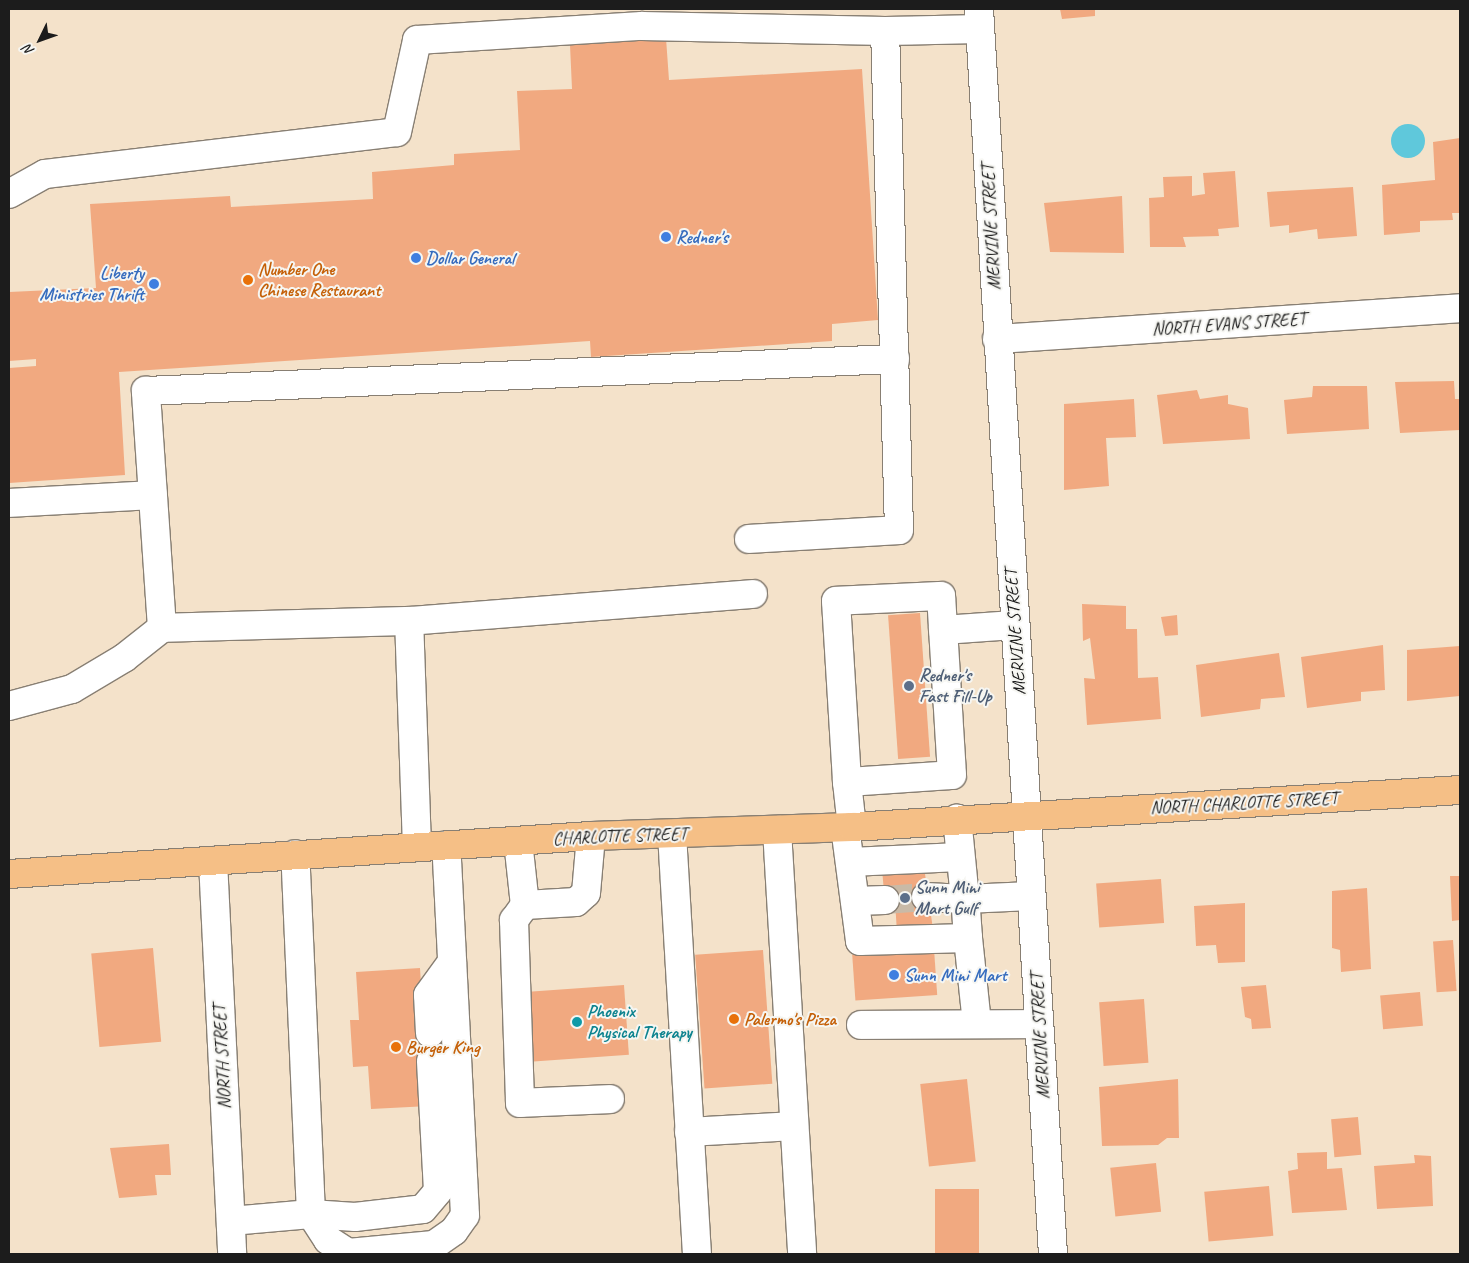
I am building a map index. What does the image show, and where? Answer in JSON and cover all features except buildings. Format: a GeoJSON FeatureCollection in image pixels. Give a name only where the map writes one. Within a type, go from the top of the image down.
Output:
{"type":"FeatureCollection","features":[{"type":"Feature","properties":{"kind":"main road","name":"NORTH CHARLOTTE STREET"},"geometry":{"type":"LineString","coordinates":[[1027,816],[1460,790]]}},
{"type":"Feature","properties":{"kind":"main road","name":"CHARLOTTE STREET"},"geometry":{"type":"LineString","coordinates":[[213,861],[295,854],[591,836],[848,827],[957,818],[1027,816]]}},
{"type":"Feature","properties":{"kind":"main road"},"geometry":{"type":"LineString","coordinates":[[9,874],[213,861]]}},
{"type":"Feature","properties":{"kind":"street"},"geometry":{"type":"LineString","coordinates":[[9,194],[45,174],[397,132],[417,40],[642,26],[885,31],[979,19]]}},
{"type":"Feature","properties":{"kind":"street","name":"MERVINE STREET"},"geometry":{"type":"LineString","coordinates":[[979,19],[1053,1254]]}},
{"type":"Feature","properties":{"kind":"street"},"geometry":{"type":"LineString","coordinates":[[749,539],[899,530],[885,31]]}},
{"type":"Feature","properties":{"kind":"street","name":"NORTH EVANS STREET"},"geometry":{"type":"LineString","coordinates":[[997,339],[1460,308]]}},
{"type":"Feature","properties":{"kind":"street"},"geometry":{"type":"LineString","coordinates":[[162,628],[146,391],[895,359]]}},
{"type":"Feature","properties":{"kind":"street"},"geometry":{"type":"LineString","coordinates":[[9,503],[152,495]]}},
{"type":"Feature","properties":{"kind":"street"},"geometry":{"type":"LineString","coordinates":[[9,706],[72,690],[124,658],[162,628],[409,621],[753,594]]}},
{"type":"Feature","properties":{"kind":"street"},"geometry":{"type":"LineString","coordinates":[[847,782],[952,775],[941,596],[836,601],[850,862],[860,942],[968,938]]}},
{"type":"Feature","properties":{"kind":"street"},"geometry":{"type":"LineString","coordinates":[[409,621],[417,847]]}},
{"type":"Feature","properties":{"kind":"street"},"geometry":{"type":"LineString","coordinates":[[943,630],[1014,625]]}},
{"type":"Feature","properties":{"kind":"street"},"geometry":{"type":"LineString","coordinates":[[957,818],[977,1024]]}},
{"type":"Feature","properties":{"kind":"street"},"geometry":{"type":"LineString","coordinates":[[777,830],[802,1254]]}},
{"type":"Feature","properties":{"kind":"street"},"geometry":{"type":"LineString","coordinates":[[672,834],[697,1254]]}},
{"type":"Feature","properties":{"kind":"street"},"geometry":{"type":"LineString","coordinates":[[524,905],[576,902],[586,893],[591,836]]}},
{"type":"Feature","properties":{"kind":"street"},"geometry":{"type":"LineString","coordinates":[[518,841],[524,905],[514,920],[520,1103],[610,1099]]}},
{"type":"Feature","properties":{"kind":"street"},"geometry":{"type":"LineString","coordinates":[[295,854],[311,1214],[328,1240],[348,1253],[434,1245],[454,1231],[465,1215],[446,846]]}},
{"type":"Feature","properties":{"kind":"street"},"geometry":{"type":"LineString","coordinates":[[850,862],[960,857]]}},
{"type":"Feature","properties":{"kind":"street","name":"NORTH STREET"},"geometry":{"type":"LineString","coordinates":[[213,861],[232,1254]]}},
{"type":"Feature","properties":{"kind":"street"},"geometry":{"type":"LineString","coordinates":[[926,897],[965,899],[1031,896]]}},
{"type":"Feature","properties":{"kind":"street"},"geometry":{"type":"LineString","coordinates":[[855,901],[885,900]]}},
{"type":"Feature","properties":{"kind":"street"},"geometry":{"type":"LineString","coordinates":[[430,1032],[428,995],[452,962]]}},
{"type":"Feature","properties":{"kind":"street"},"geometry":{"type":"LineString","coordinates":[[862,1024],[1039,1024]]}},
{"type":"Feature","properties":{"kind":"street"},"geometry":{"type":"LineString","coordinates":[[231,1221],[311,1214],[355,1218],[423,1209],[438,1191],[431,1061]]}},
{"type":"Feature","properties":{"kind":"street"},"geometry":{"type":"LineString","coordinates":[[690,1132],[794,1126]]}},
{"type":"Feature","properties":{"kind":"water"},"geometry":{"type":"Polygon","coordinates":[[[1408,124],[1415,125],[1420,129],[1424,134],[1424,148],[1420,153],[1415,157],[1408,158],[1401,157],[1396,153],[1392,148],[1391,141],[1392,134],[1396,129],[1401,125],[1408,124]]]}},
{"type":"Feature","properties":{"kind":"tunnel"},"geometry":{"type":"LineString","coordinates":[[885,900],[926,897]]}},
{"type":"Feature","properties":{"kind":"place","name":"Redner's"},"geometry":{"type":"Point","coordinates":[666,237]}},
{"type":"Feature","properties":{"kind":"place","name":"Dollar General"},"geometry":{"type":"Point","coordinates":[416,258]}},
{"type":"Feature","properties":{"kind":"place","name":"Number One Chinese Restaurant"},"geometry":{"type":"Point","coordinates":[248,280]}},
{"type":"Feature","properties":{"kind":"place","name":"Liberty Ministries Thrift"},"geometry":{"type":"Point","coordinates":[154,284]}},
{"type":"Feature","properties":{"kind":"place","name":"Redner's Fast Fill-Up"},"geometry":{"type":"Point","coordinates":[909,686]}},
{"type":"Feature","properties":{"kind":"place","name":"Sunn Mini Mart Gulf"},"geometry":{"type":"Point","coordinates":[905,898]}},
{"type":"Feature","properties":{"kind":"place","name":"Sunn Mini Mart"},"geometry":{"type":"Point","coordinates":[894,975]}},
{"type":"Feature","properties":{"kind":"place","name":"Palermo's Pizza"},"geometry":{"type":"Point","coordinates":[734,1019]}},
{"type":"Feature","properties":{"kind":"place","name":"Phoenix Physical Therapy"},"geometry":{"type":"Point","coordinates":[577,1022]}},
{"type":"Feature","properties":{"kind":"place","name":"Burger King"},"geometry":{"type":"Point","coordinates":[396,1047]}}]}
